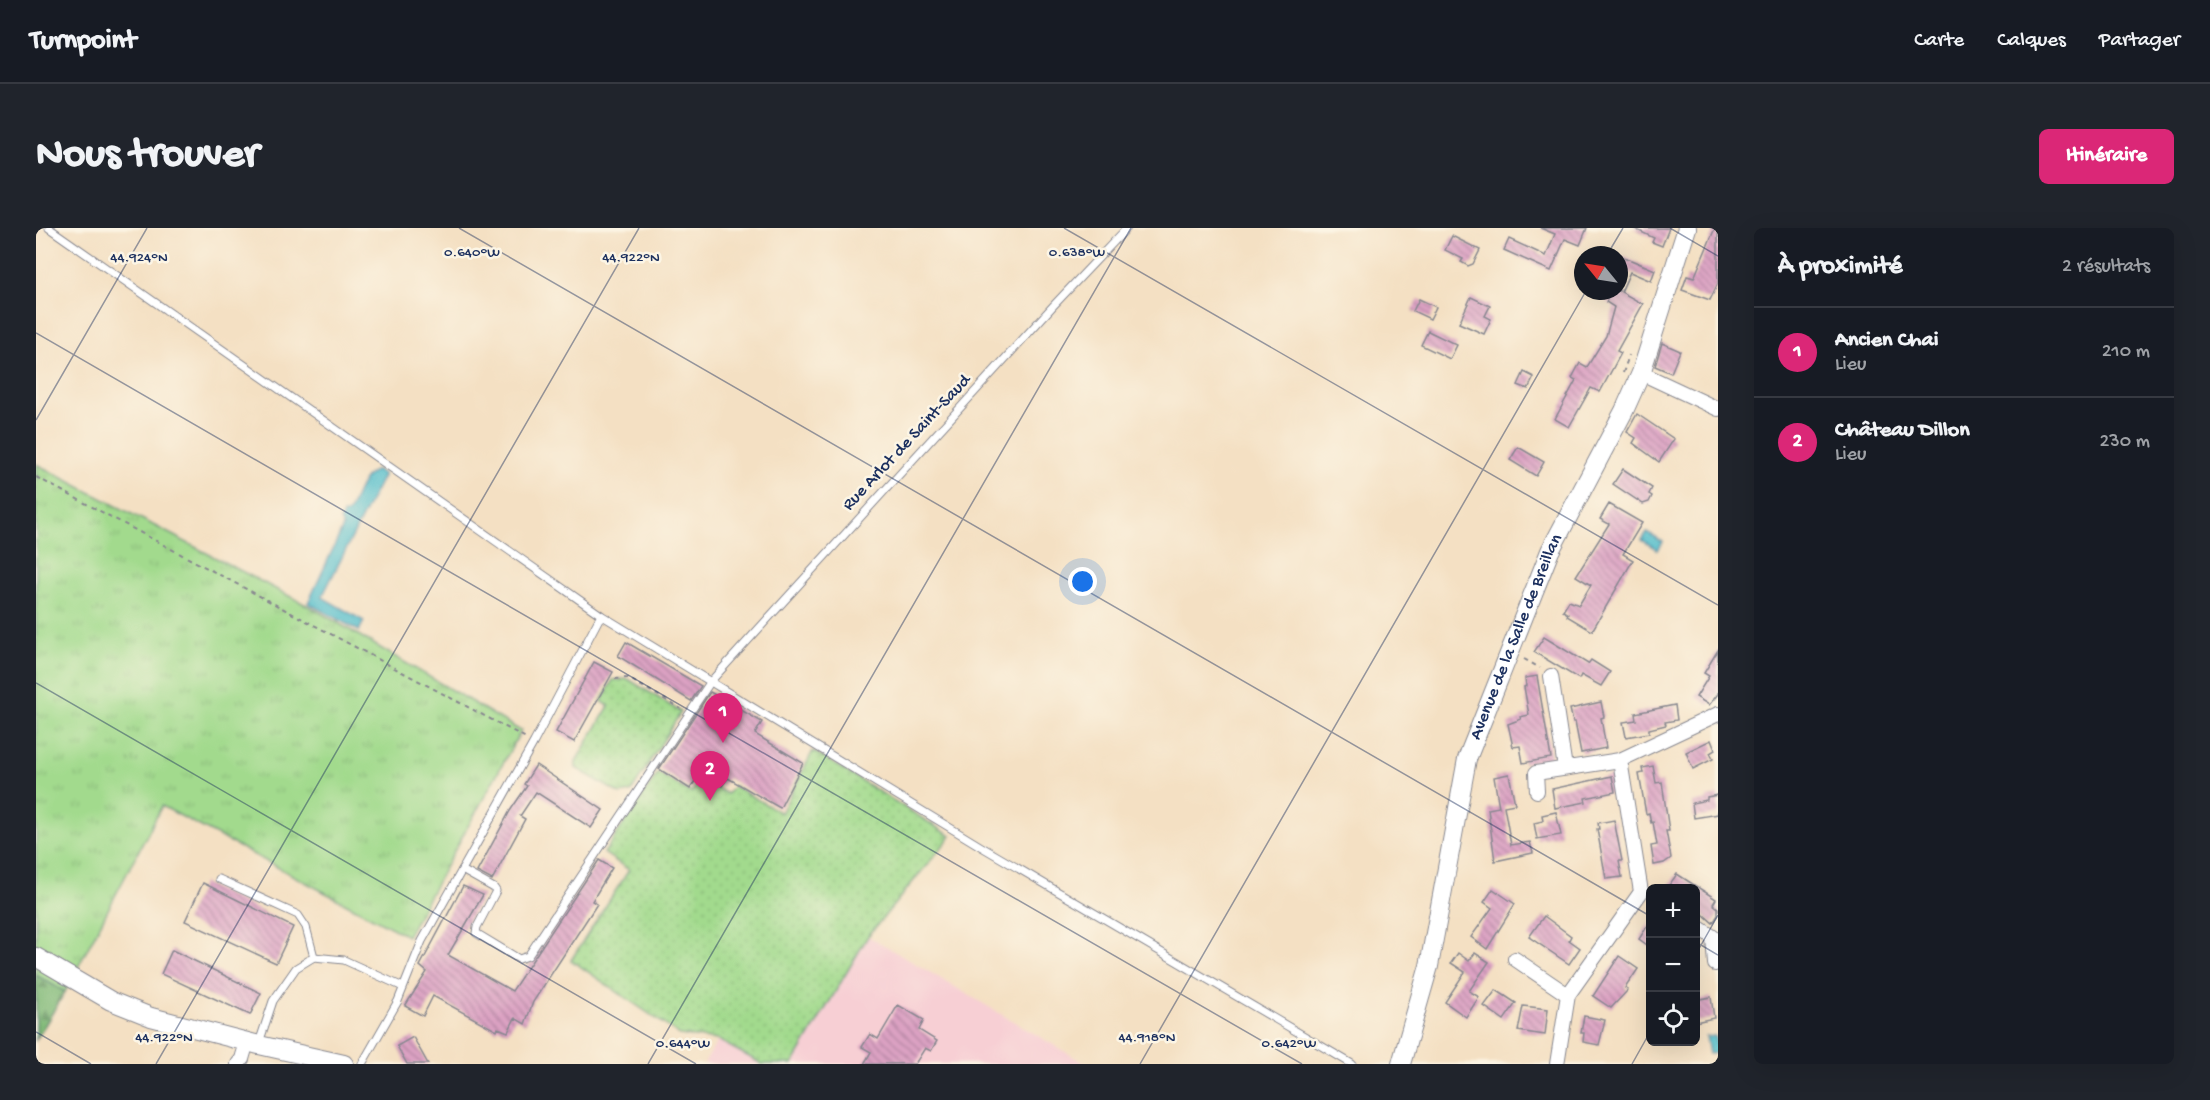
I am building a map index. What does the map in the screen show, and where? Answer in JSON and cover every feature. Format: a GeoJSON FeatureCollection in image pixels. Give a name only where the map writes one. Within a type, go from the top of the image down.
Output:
{"type":"FeatureCollection","features":[{"type":"Feature","properties":{"kind":"street","name":"Avenue de la Salle de Breillan"},"geometry":{"type":"LineString","coordinates":[[1401,1064],[1429,966],[1467,759],[1550,550],[1624,411],[1641,373],[1687,228]]}},
{"type":"Feature","properties":{"kind":"street"},"geometry":{"type":"LineString","coordinates":[[1641,373],[1718,409]]}},
{"type":"Feature","properties":{"kind":"street"},"geometry":{"type":"LineString","coordinates":[[1551,676],[1565,768]]}},
{"type":"Feature","properties":{"kind":"street"},"geometry":{"type":"LineString","coordinates":[[1537,791],[1536,773],[1620,760],[1718,714]]}},
{"type":"Feature","properties":{"kind":"street"},"geometry":{"type":"LineString","coordinates":[[1557,1064],[1568,995],[1646,894],[1620,760]]}},
{"type":"Feature","properties":{"kind":"street"},"geometry":{"type":"LineString","coordinates":[[1700,929],[1713,937],[1715,964]]}},
{"type":"Feature","properties":{"kind":"street"},"geometry":{"type":"LineString","coordinates":[[36,957],[111,1001],[152,1017],[344,1064]]}},
{"type":"Feature","properties":{"kind":"street"},"geometry":{"type":"LineString","coordinates":[[1515,959],[1568,995]]}},
{"type":"Feature","properties":{"kind":"street"},"geometry":{"type":"LineString","coordinates":[[238,1064],[253,1043]]}},
{"type":"Feature","properties":{"kind":"lane"},"geometry":{"type":"LineString","coordinates":[[49,228],[601,615],[990,852],[1352,1064]]}},
{"type":"Feature","properties":{"kind":"lane","name":"Rue Arlot de Saint-Saud"},"geometry":{"type":"LineString","coordinates":[[462,870],[496,891],[476,933],[519,959],[528,956],[711,681],[1127,228]]}},
{"type":"Feature","properties":{"kind":"lane"},"geometry":{"type":"LineString","coordinates":[[362,1064],[398,1001],[422,941],[534,742],[601,615]]}},
{"type":"Feature","properties":{"kind":"lane"},"geometry":{"type":"LineString","coordinates":[[219,879],[298,915],[306,927],[314,957]]}},
{"type":"Feature","properties":{"kind":"lane"},"geometry":{"type":"LineString","coordinates":[[253,1043],[273,1001],[296,968],[314,957],[344,960],[404,987]]}},
{"type":"Feature","properties":{"kind":"path"},"geometry":{"type":"LineString","coordinates":[[36,477],[534,742]]}},
{"type":"Feature","properties":{"kind":"path"},"geometry":{"type":"LineString","coordinates":[[1509,649],[1551,676]]}},
{"type":"Feature","properties":{"kind":"path"},"geometry":{"type":"LineString","coordinates":[[615,679],[628,678],[689,714]]}},
{"type":"Feature","properties":{"kind":"shaded area"},"geometry":{"type":"Polygon","coordinates":[[[868,936],[1086,1064],[793,1064],[868,936]]]}},
{"type":"Feature","properties":{"kind":"shaded area"},"geometry":{"type":"Polygon","coordinates":[[[718,1040],[762,1064],[704,1064],[718,1040]]]}},
{"type":"Feature","properties":{"kind":"green space"},"geometry":{"type":"Polygon","coordinates":[[[36,464],[316,610],[521,731],[407,936],[162,806],[65,992],[36,975],[36,464]]]}},
{"type":"Feature","properties":{"kind":"green space"},"geometry":{"type":"Polygon","coordinates":[[[628,679],[681,712],[631,792],[620,794],[576,768],[576,761],[609,706],[601,701],[613,680],[628,679]]]}},
{"type":"Feature","properties":{"kind":"green space"},"geometry":{"type":"Polygon","coordinates":[[[813,751],[951,836],[868,936],[793,1064],[762,1064],[718,1040],[680,1035],[571,960],[629,870],[604,853],[658,773],[691,793],[702,779],[727,794],[734,786],[781,813],[813,751]]]}},
{"type":"Feature","properties":{"kind":"green space"},"geometry":{"type":"Polygon","coordinates":[[[36,975],[65,992],[36,1040],[36,975]]]}},
{"type":"Feature","properties":{"kind":"water"},"geometry":{"type":"Polygon","coordinates":[[[377,470],[383,476],[322,597],[364,621],[359,631],[308,603],[343,527],[340,520],[343,514],[349,512],[367,476],[377,470]]]}},
{"type":"Feature","properties":{"kind":"water"},"geometry":{"type":"Polygon","coordinates":[[[1647,532],[1663,542],[1658,550],[1642,540],[1647,532]]]}},
{"type":"Feature","properties":{"kind":"water"},"geometry":{"type":"Polygon","coordinates":[[[1715,1036],[1718,1053],[1709,1054],[1706,1037],[1715,1036]]]}},
{"type":"Feature","properties":{"kind":"building"},"geometry":{"type":"Polygon","coordinates":[[[1540,228],[1587,228],[1580,245],[1565,239],[1551,271],[1504,250],[1509,239],[1546,256],[1555,234],[1540,228]]]}},
{"type":"Feature","properties":{"kind":"building"},"geometry":{"type":"Polygon","coordinates":[[[1633,228],[1669,228],[1662,246],[1652,242],[1654,238],[1633,228]]]}},
{"type":"Feature","properties":{"kind":"building"},"geometry":{"type":"Polygon","coordinates":[[[1715,228],[1718,228],[1718,283],[1710,300],[1682,290],[1687,276],[1694,278],[1715,228]]]}},
{"type":"Feature","properties":{"kind":"building"},"geometry":{"type":"Polygon","coordinates":[[[1452,236],[1480,250],[1473,264],[1468,266],[1461,262],[1463,259],[1445,250],[1452,236]]]}},
{"type":"Feature","properties":{"kind":"building"},"geometry":{"type":"Polygon","coordinates":[[[1628,259],[1655,270],[1651,281],[1630,272],[1628,276],[1628,259]]]}},
{"type":"Feature","properties":{"kind":"building"},"geometry":{"type":"Polygon","coordinates":[[[1628,296],[1643,304],[1617,351],[1621,353],[1600,392],[1591,388],[1569,427],[1555,419],[1576,380],[1572,378],[1580,363],[1587,367],[1606,336],[1614,307],[1606,302],[1607,300],[1628,300],[1628,296]]]}},
{"type":"Feature","properties":{"kind":"building"},"geometry":{"type":"Polygon","coordinates":[[[1471,297],[1490,306],[1485,316],[1491,319],[1484,334],[1459,323],[1471,297]]]}},
{"type":"Feature","properties":{"kind":"building"},"geometry":{"type":"Polygon","coordinates":[[[1419,299],[1436,307],[1430,319],[1413,311],[1419,299]]]}},
{"type":"Feature","properties":{"kind":"building"},"geometry":{"type":"Polygon","coordinates":[[[1428,331],[1457,345],[1450,359],[1421,345],[1428,331]]]}},
{"type":"Feature","properties":{"kind":"building"},"geometry":{"type":"Polygon","coordinates":[[[1662,343],[1680,351],[1671,373],[1655,366],[1662,343]]]}},
{"type":"Feature","properties":{"kind":"building"},"geometry":{"type":"Polygon","coordinates":[[[1524,372],[1534,377],[1528,389],[1518,385],[1524,372]]]}},
{"type":"Feature","properties":{"kind":"building"},"geometry":{"type":"Polygon","coordinates":[[[1637,414],[1674,439],[1659,462],[1633,443],[1636,438],[1627,432],[1637,414]]]}},
{"type":"Feature","properties":{"kind":"building"},"geometry":{"type":"Polygon","coordinates":[[[1518,447],[1544,462],[1536,476],[1510,460],[1518,447]]]}},
{"type":"Feature","properties":{"kind":"building"},"geometry":{"type":"Polygon","coordinates":[[[1623,469],[1652,488],[1649,502],[1643,504],[1613,484],[1623,469]]]}},
{"type":"Feature","properties":{"kind":"building"},"geometry":{"type":"Polygon","coordinates":[[[1609,504],[1642,523],[1623,554],[1633,560],[1592,631],[1567,616],[1568,614],[1563,611],[1569,601],[1579,605],[1591,585],[1576,576],[1609,524],[1600,519],[1609,504]]]}},
{"type":"Feature","properties":{"kind":"building"},"geometry":{"type":"Polygon","coordinates":[[[1544,637],[1588,664],[1591,660],[1610,672],[1601,686],[1581,675],[1579,679],[1534,652],[1544,637]]]}},
{"type":"Feature","properties":{"kind":"building"},"geometry":{"type":"Polygon","coordinates":[[[626,642],[701,686],[691,701],[618,656],[626,642]]]}},
{"type":"Feature","properties":{"kind":"building"},"geometry":{"type":"Polygon","coordinates":[[[1718,650],[1718,694],[1709,705],[1696,697],[1709,676],[1704,673],[1718,650]]]}},
{"type":"Feature","properties":{"kind":"building"},"geometry":{"type":"Polygon","coordinates":[[[594,662],[613,672],[574,742],[556,732],[594,662]]]}},
{"type":"Feature","properties":{"kind":"building"},"geometry":{"type":"Polygon","coordinates":[[[1537,676],[1551,758],[1523,763],[1520,746],[1513,747],[1508,724],[1529,715],[1524,687],[1526,686],[1525,678],[1537,676]]]}},
{"type":"Feature","properties":{"kind":"building"},"geometry":{"type":"Polygon","coordinates":[[[710,692],[762,722],[755,734],[803,763],[780,808],[728,778],[722,786],[700,773],[690,789],[659,769],[710,692]]]}},
{"type":"Feature","properties":{"kind":"building"},"geometry":{"type":"Polygon","coordinates":[[[1601,702],[1606,748],[1581,753],[1570,709],[1601,702]]]}},
{"type":"Feature","properties":{"kind":"building"},"geometry":{"type":"Polygon","coordinates":[[[1675,705],[1677,720],[1649,729],[1649,733],[1626,737],[1623,722],[1636,720],[1635,713],[1675,705]]]}},
{"type":"Feature","properties":{"kind":"building"},"geometry":{"type":"Polygon","coordinates":[[[1711,740],[1715,750],[1710,753],[1713,759],[1693,769],[1686,752],[1711,740]]]}},
{"type":"Feature","properties":{"kind":"building"},"geometry":{"type":"Polygon","coordinates":[[[536,765],[603,810],[591,828],[536,792],[520,816],[525,819],[492,880],[477,872],[510,811],[527,786],[524,784],[536,765]]]}},
{"type":"Feature","properties":{"kind":"building"},"geometry":{"type":"Polygon","coordinates":[[[1653,766],[1656,783],[1662,782],[1671,858],[1664,863],[1654,865],[1651,846],[1657,845],[1653,822],[1651,823],[1649,813],[1646,814],[1639,774],[1643,773],[1642,768],[1653,766]]]}},
{"type":"Feature","properties":{"kind":"building"},"geometry":{"type":"Polygon","coordinates":[[[1509,774],[1515,804],[1504,806],[1511,845],[1530,842],[1533,853],[1495,861],[1488,809],[1499,807],[1494,777],[1509,774]]]}},
{"type":"Feature","properties":{"kind":"building"},"geometry":{"type":"Polygon","coordinates":[[[1612,776],[1615,792],[1585,798],[1586,802],[1555,808],[1552,789],[1612,776]]]}},
{"type":"Feature","properties":{"kind":"building"},"geometry":{"type":"Polygon","coordinates":[[[1718,795],[1718,814],[1694,818],[1692,803],[1718,795]]]}},
{"type":"Feature","properties":{"kind":"building"},"geometry":{"type":"Polygon","coordinates":[[[1556,812],[1561,835],[1537,839],[1534,823],[1543,821],[1542,815],[1556,812]]]}},
{"type":"Feature","properties":{"kind":"building"},"geometry":{"type":"Polygon","coordinates":[[[1614,820],[1622,861],[1619,861],[1622,877],[1606,879],[1597,829],[1599,829],[1598,823],[1614,820]]]}},
{"type":"Feature","properties":{"kind":"building"},"geometry":{"type":"Polygon","coordinates":[[[599,860],[612,868],[592,901],[597,904],[533,1002],[525,1024],[515,1018],[508,1032],[498,1028],[497,1031],[433,996],[423,1016],[405,1006],[427,972],[420,966],[463,886],[483,895],[448,955],[512,991],[599,860]]]}},
{"type":"Feature","properties":{"kind":"building"},"geometry":{"type":"Polygon","coordinates":[[[1677,874],[1693,884],[1670,884],[1677,874]]]}},
{"type":"Feature","properties":{"kind":"building"},"geometry":{"type":"Polygon","coordinates":[[[203,883],[293,927],[276,963],[185,921],[203,883]]]}},
{"type":"Feature","properties":{"kind":"building"},"geometry":{"type":"Polygon","coordinates":[[[1493,889],[1515,904],[1487,949],[1471,937],[1492,908],[1484,902],[1493,889]]]}},
{"type":"Feature","properties":{"kind":"building"},"geometry":{"type":"Polygon","coordinates":[[[1700,889],[1716,899],[1713,904],[1718,908],[1718,915],[1713,923],[1700,911],[1700,889]]]}},
{"type":"Feature","properties":{"kind":"building"},"geometry":{"type":"Polygon","coordinates":[[[1544,916],[1571,936],[1569,940],[1580,948],[1569,964],[1529,937],[1544,916]]]}},
{"type":"Feature","properties":{"kind":"building"},"geometry":{"type":"Polygon","coordinates":[[[1646,928],[1646,944],[1639,939],[1646,928]]]}},
{"type":"Feature","properties":{"kind":"building"},"geometry":{"type":"Polygon","coordinates":[[[172,950],[261,993],[250,1015],[161,974],[172,950]]]}},
{"type":"Feature","properties":{"kind":"building"},"geometry":{"type":"Polygon","coordinates":[[[1458,953],[1469,961],[1475,953],[1489,962],[1469,991],[1479,997],[1466,1017],[1445,1002],[1465,972],[1451,963],[1458,953]]]}},
{"type":"Feature","properties":{"kind":"building"},"geometry":{"type":"Polygon","coordinates":[[[1619,956],[1638,969],[1625,988],[1628,990],[1611,1008],[1593,996],[1619,956]]]}},
{"type":"Feature","properties":{"kind":"building"},"geometry":{"type":"Polygon","coordinates":[[[1496,990],[1516,1003],[1504,1020],[1484,1006],[1496,990]]]}},
{"type":"Feature","properties":{"kind":"building"},"geometry":{"type":"Polygon","coordinates":[[[1711,997],[1714,1018],[1700,1021],[1700,999],[1711,997]]]}},
{"type":"Feature","properties":{"kind":"building"},"geometry":{"type":"Polygon","coordinates":[[[898,1005],[924,1020],[919,1030],[937,1041],[931,1051],[925,1048],[915,1064],[864,1064],[871,1052],[862,1047],[870,1034],[878,1039],[898,1005]]]}},
{"type":"Feature","properties":{"kind":"building"},"geometry":{"type":"Polygon","coordinates":[[[1523,1006],[1548,1009],[1545,1035],[1518,1031],[1523,1006]]]}},
{"type":"Feature","properties":{"kind":"building"},"geometry":{"type":"Polygon","coordinates":[[[1584,1016],[1605,1020],[1599,1045],[1583,1042],[1584,1033],[1581,1033],[1584,1016]]]}},
{"type":"Feature","properties":{"kind":"building"},"geometry":{"type":"Polygon","coordinates":[[[413,1037],[428,1064],[407,1064],[397,1046],[413,1037]]]}},
{"type":"Feature","properties":{"kind":"place","name":"Ancien Chai"},"geometry":{"type":"Point","coordinates":[723,743]}},
{"type":"Feature","properties":{"kind":"place","name":"Château Dillon"},"geometry":{"type":"Point","coordinates":[710,801]}}]}
